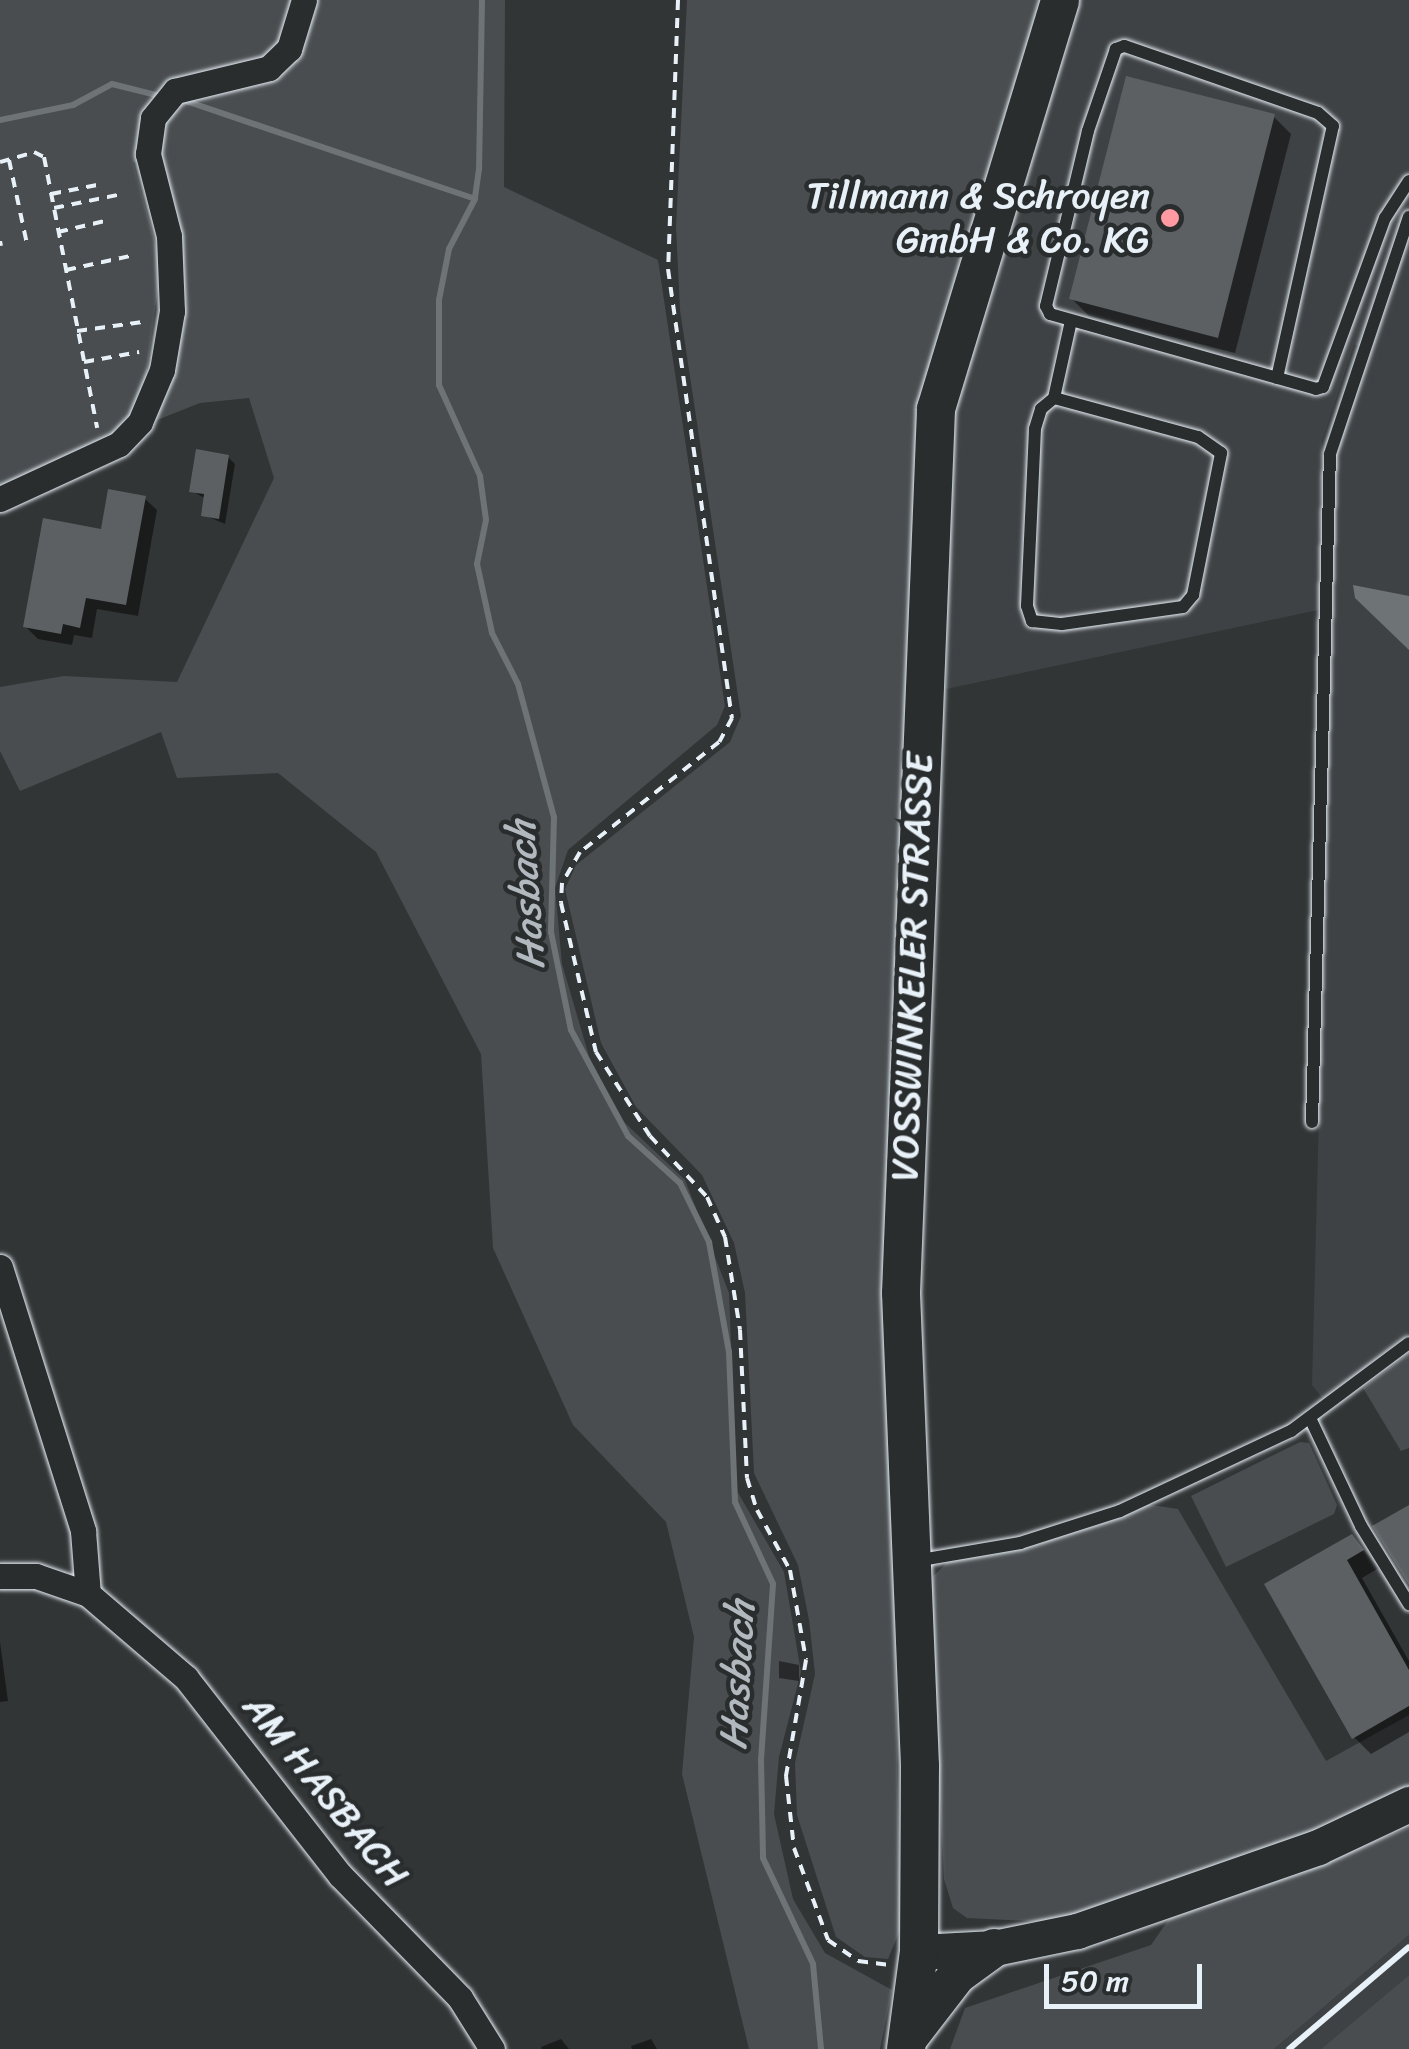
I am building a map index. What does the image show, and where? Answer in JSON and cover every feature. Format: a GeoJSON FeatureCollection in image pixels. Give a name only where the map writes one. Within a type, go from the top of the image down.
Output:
{"type":"FeatureCollection","features":[{"type":"Feature","properties":{"kind":"main road","name":"VOSSWINKELER STRASSE"},"geometry":{"type":"LineString","coordinates":[[907,2044],[903,1958],[911,1562],[901,1293],[936,408],[1060,0]]}},
{"type":"Feature","properties":{"kind":"main road"},"geometry":{"type":"LineString","coordinates":[[903,1958],[994,1948],[1077,1931],[1318,1847],[1409,1804]]}},
{"type":"Feature","properties":{"kind":"main road"},"geometry":{"type":"LineString","coordinates":[[907,2044],[957,1975],[994,1948]]}},
{"type":"Feature","properties":{"kind":"street"},"geometry":{"type":"LineString","coordinates":[[0,499],[101,452],[140,422],[166,353],[172,262],[148,154],[153,118],[175,90],[269,68],[289,49],[304,0]]}},
{"type":"Feature","properties":{"kind":"street"},"geometry":{"type":"LineString","coordinates":[[0,1268],[83,1532],[88,1594]]}},
{"type":"Feature","properties":{"kind":"street","name":"AM HASBACH"},"geometry":{"type":"LineString","coordinates":[[0,1576],[36,1576],[88,1594],[186,1678],[340,1875],[460,1998],[492,2049]]}},
{"type":"Feature","properties":{"kind":"lane"},"geometry":{"type":"LineString","coordinates":[[1277,378],[1333,126],[1318,113],[1124,46],[1110,60],[1088,130],[1046,306],[1071,321],[1316,389],[1327,381],[1385,218],[1409,182]]}},
{"type":"Feature","properties":{"kind":"lane"},"geometry":{"type":"LineString","coordinates":[[1312,1122],[1330,454],[1354,368],[1409,218]]}},
{"type":"Feature","properties":{"kind":"lane"},"geometry":{"type":"LineString","coordinates":[[1054,398],[1198,437],[1221,453],[1193,595],[1183,608],[1062,624],[1032,620],[1035,429],[1042,408],[1054,398],[1071,321]]}},
{"type":"Feature","properties":{"kind":"lane"},"geometry":{"type":"LineString","coordinates":[[911,1562],[1020,1542],[1120,1512],[1310,1418],[1409,1343]]}},
{"type":"Feature","properties":{"kind":"lane"},"geometry":{"type":"LineString","coordinates":[[1310,1418],[1361,1526],[1409,1604]]}},
{"type":"Feature","properties":{"kind":"path"},"geometry":{"type":"LineString","coordinates":[[678,0],[668,270],[732,718],[719,742],[580,852],[562,883],[560,903],[596,1052],[650,1136],[708,1197],[726,1237],[740,1330],[747,1478],[756,1510],[790,1570],[806,1660],[786,1776],[794,1848],[828,1940],[858,1961],[903,1958]]}},
{"type":"Feature","properties":{"kind":"path"},"geometry":{"type":"LineString","coordinates":[[0,162],[34,152],[44,158],[101,452]]}},
{"type":"Feature","properties":{"kind":"path"},"geometry":{"type":"LineString","coordinates":[[9,160],[27,244]]}},
{"type":"Feature","properties":{"kind":"path"},"geometry":{"type":"LineString","coordinates":[[51,194],[102,184]]}},
{"type":"Feature","properties":{"kind":"path"},"geometry":{"type":"LineString","coordinates":[[54,208],[122,194]]}},
{"type":"Feature","properties":{"kind":"path"},"geometry":{"type":"LineString","coordinates":[[58,232],[105,221]]}},
{"type":"Feature","properties":{"kind":"path"},"geometry":{"type":"LineString","coordinates":[[66,270],[136,255]]}},
{"type":"Feature","properties":{"kind":"path"},"geometry":{"type":"LineString","coordinates":[[78,331],[142,322]]}},
{"type":"Feature","properties":{"kind":"path"},"geometry":{"type":"LineString","coordinates":[[84,362],[140,352]]}},
{"type":"Feature","properties":{"kind":"shaded area"},"geometry":{"type":"Polygon","coordinates":[[[0,0],[505,0],[504,187],[658,260],[725,706],[717,725],[568,850],[555,888],[562,964],[591,1063],[625,1123],[685,1180],[729,1293],[737,1491],[784,1572],[801,1672],[779,1757],[774,1814],[793,1899],[825,1953],[892,1990],[880,2049],[749,2049],[682,1774],[694,1637],[666,1522],[573,1425],[493,1248],[481,1054],[376,852],[278,773],[177,778],[161,732],[20,791],[0,751],[0,687],[64,676],[177,682],[274,478],[249,398],[200,403],[152,422],[172,378],[184,305],[155,159],[133,162],[161,264],[144,394],[116,437],[0,492],[0,0]]]}},
{"type":"Feature","properties":{"kind":"shaded area"},"geometry":{"type":"Polygon","coordinates":[[[687,0],[1043,0],[917,409],[889,1305],[900,1930],[888,1959],[865,1957],[836,1937],[797,1815],[795,1763],[815,1674],[798,1565],[754,1473],[745,1293],[734,1243],[702,1175],[636,1107],[601,1043],[565,889],[576,865],[730,742],[741,716],[680,310],[676,227],[687,0]]]}},
{"type":"Feature","properties":{"kind":"shaded area"},"geometry":{"type":"Polygon","coordinates":[[[1080,0],[1409,0],[1409,1333],[1324,1400],[1312,1385],[1336,451],[1367,346],[1354,345],[1322,440],[1318,610],[946,689],[950,412],[1080,0]]]}},
{"type":"Feature","properties":{"kind":"shaded area"},"geometry":{"type":"Polygon","coordinates":[[[1353,585],[1409,596],[1409,650],[1355,598],[1353,585]]]}},
{"type":"Feature","properties":{"kind":"shaded area"},"geometry":{"type":"Polygon","coordinates":[[[1409,1353],[1409,1448],[1401,1451],[1363,1388],[1409,1353]]]}},
{"type":"Feature","properties":{"kind":"shaded area"},"geometry":{"type":"Polygon","coordinates":[[[1300,1442],[1309,1443],[1337,1505],[1334,1514],[1226,1567],[1191,1496],[1300,1442]]]}},
{"type":"Feature","properties":{"kind":"shaded area"},"geometry":{"type":"Polygon","coordinates":[[[1145,1504],[1178,1509],[1326,1761],[1409,1715],[1409,1790],[1340,1828],[1051,1922],[967,1918],[953,1908],[944,1879],[929,1580],[951,1559],[1044,1542],[1145,1504]]]}},
{"type":"Feature","properties":{"kind":"shaded area"},"geometry":{"type":"Polygon","coordinates":[[[1409,1828],[1409,1935],[1274,2049],[950,2049],[965,2008],[1151,1945],[1169,1919],[1409,1828]]]}},
{"type":"Feature","properties":{"kind":"shaded area"},"geometry":{"type":"Polygon","coordinates":[[[1409,1935],[1409,1975],[1321,2049],[1274,2049],[1409,1935]]]}},
{"type":"Feature","properties":{"kind":"shaded area"},"geometry":{"type":"Polygon","coordinates":[[[1409,1975],[1409,2049],[1321,2049],[1409,1975]]]}},
{"type":"Feature","properties":{"kind":"building","name":"Tillmann & Schroyen GmbH & Co. KG"},"geometry":{"type":"Polygon","coordinates":[[[1126,76],[1275,114],[1218,338],[1069,299],[1126,76]]]}},
{"type":"Feature","properties":{"kind":"building"},"geometry":{"type":"Polygon","coordinates":[[[196,449],[229,455],[219,519],[201,516],[204,494],[189,492],[196,449]]]}},
{"type":"Feature","properties":{"kind":"building"},"geometry":{"type":"Polygon","coordinates":[[[108,489],[146,496],[126,605],[86,598],[80,628],[63,624],[61,634],[23,627],[43,518],[101,529],[108,489]]]}},
{"type":"Feature","properties":{"kind":"building"},"geometry":{"type":"Polygon","coordinates":[[[1409,1505],[1409,1585],[1372,1526],[1409,1505]]]}},
{"type":"Feature","properties":{"kind":"building"},"geometry":{"type":"Polygon","coordinates":[[[1352,1534],[1364,1550],[1347,1560],[1409,1670],[1409,1706],[1352,1739],[1264,1584],[1352,1534]]]}},
{"type":"Feature","properties":{"kind":"waterway","name":"Hasbach"},"geometry":{"type":"LineString","coordinates":[[482,0],[479,169],[475,199],[449,249],[439,300],[439,385],[480,476],[486,520],[477,564],[492,633],[518,684],[554,817],[551,932],[571,1030],[628,1136],[680,1183],[709,1242],[729,1352],[735,1502],[773,1584],[761,1760],[763,1858],[813,1964],[821,2049]]}},
{"type":"Feature","properties":{"kind":"waterway"},"geometry":{"type":"LineString","coordinates":[[0,120],[73,105],[112,84],[160,96]]}},
{"type":"Feature","properties":{"kind":"waterway"},"geometry":{"type":"LineString","coordinates":[[183,100],[475,199]]}},
{"type":"Feature","properties":{"kind":"railway"},"geometry":{"type":"LineString","coordinates":[[1289,2049],[1409,1947]]}},
{"type":"Feature","properties":{"kind":"place","name":"Tillmann & Schroyen GmbH & Co. KG"},"geometry":{"type":"Point","coordinates":[1170,218]}}]}
